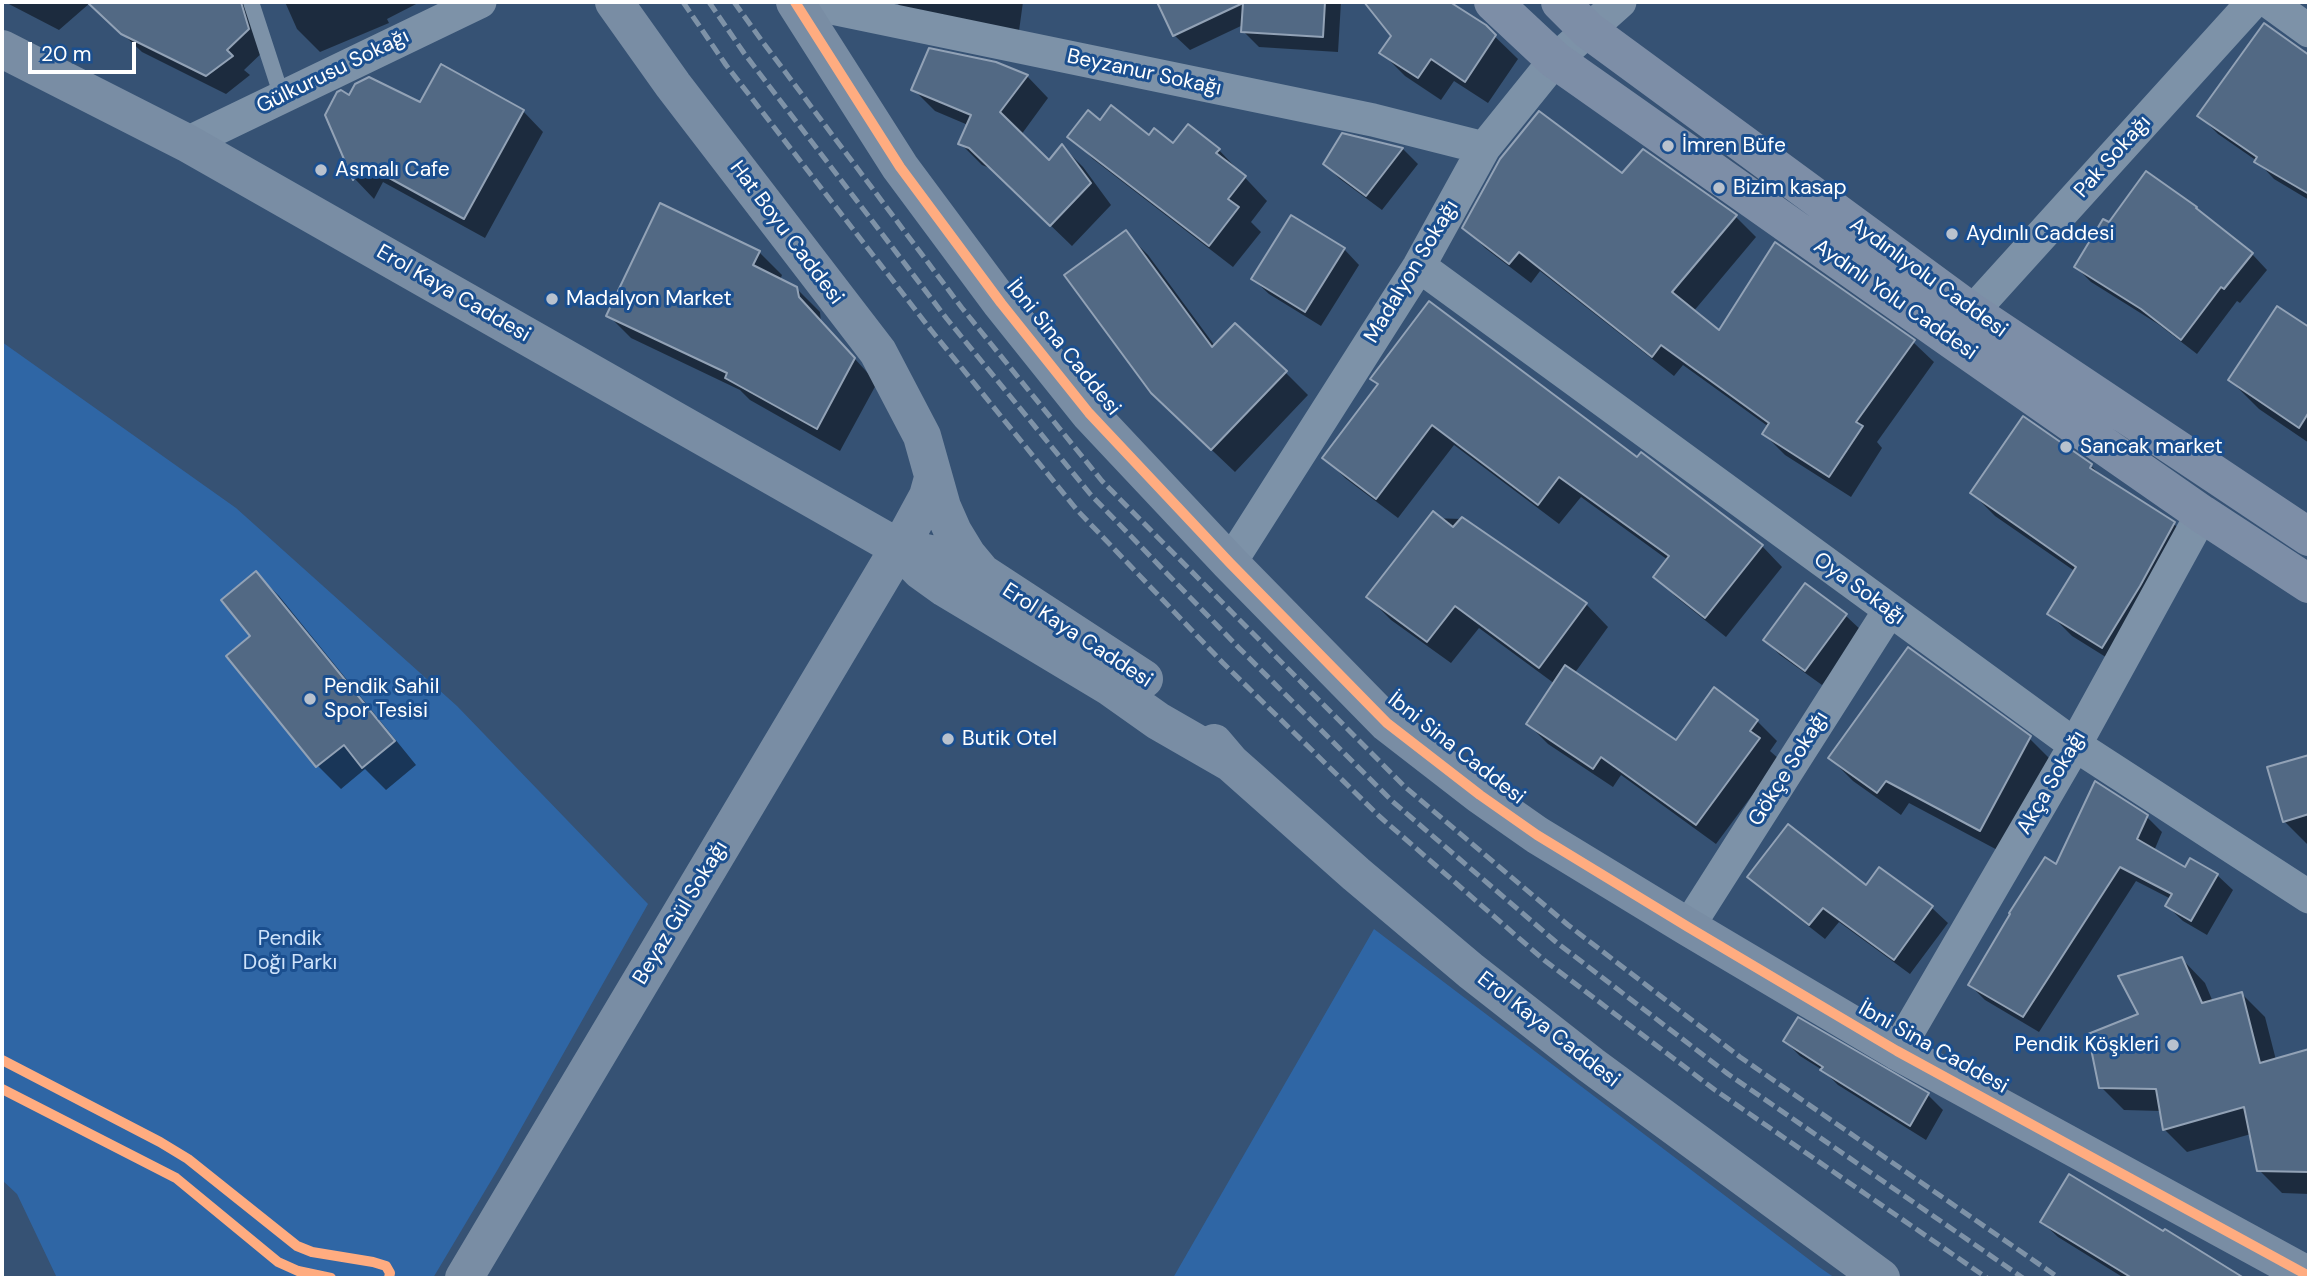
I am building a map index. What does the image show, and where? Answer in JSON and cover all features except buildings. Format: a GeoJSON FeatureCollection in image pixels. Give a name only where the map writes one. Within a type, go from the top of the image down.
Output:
{"type":"FeatureCollection","features":[{"type":"Feature","properties":{"kind":"main road","name":"Aydınlı Yolu Caddesi"},"geometry":{"type":"LineString","coordinates":[[1493,2],[1555,60],[2202,514],[2309,583]]}},
{"type":"Feature","properties":{"kind":"main road","name":"Aydınlıyolu Caddesi"},"geometry":{"type":"LineString","coordinates":[[1560,2],[1588,30],[1972,312],[2309,537]]}},
{"type":"Feature","properties":{"kind":"street","name":"Gülkurusu Sokağı"},"geometry":{"type":"LineString","coordinates":[[187,143],[480,2]]}},
{"type":"Feature","properties":{"kind":"street","name":"Hat Boyu Caddesi"},"geometry":{"type":"LineString","coordinates":[[614,2],[673,85],[878,352],[922,436],[942,507],[953,532],[982,573]]}},
{"type":"Feature","properties":{"kind":"street","name":"İbni Sina Caddesi"},"geometry":{"type":"LineString","coordinates":[[794,2],[900,167],[1000,303],[1089,413],[1230,564],[1387,723],[1537,835],[1689,928],[1897,1051],[2309,1276]]}},
{"type":"Feature","properties":{"kind":"street","name":"Beyzanur Sokağı"},"geometry":{"type":"LineString","coordinates":[[803,2],[1373,120],[1484,148]]}},
{"type":"Feature","properties":{"kind":"street","name":"Madalyon Sokağı"},"geometry":{"type":"LineString","coordinates":[[1230,564],[1419,266],[1484,148],[1555,60],[1620,2]]}},
{"type":"Feature","properties":{"kind":"street","name":"Pak Sokağı"},"geometry":{"type":"LineString","coordinates":[[1972,312],[2253,2]]}},
{"type":"Feature","properties":{"kind":"street"},"geometry":{"type":"LineString","coordinates":[[2269,2],[2309,31]]}},
{"type":"Feature","properties":{"kind":"street","name":"Erol Kaya Caddesi"},"geometry":{"type":"LineString","coordinates":[[2,49],[187,143],[899,548],[919,570],[945,588],[1111,687],[1158,721],[1231,763]]}},
{"type":"Feature","properties":{"kind":"street","name":"Oya Sokağı"},"geometry":{"type":"LineString","coordinates":[[1419,266],[2074,745],[2309,897]]}},
{"type":"Feature","properties":{"kind":"street","name":"Beyaz Gül Sokağı"},"geometry":{"type":"LineString","coordinates":[[464,1278],[899,548],[920,511],[933,478]]}},
{"type":"Feature","properties":{"kind":"street","name":"Akça Sokağı"},"geometry":{"type":"LineString","coordinates":[[1897,1051],[2074,745],[2202,514]]}},
{"type":"Feature","properties":{"kind":"street","name":"Erol Kaya Caddesi"},"geometry":{"type":"LineString","coordinates":[[899,548],[935,555],[982,573],[1156,687],[1183,709],[1231,763],[1471,971],[1591,1065],[1881,1278]]}},
{"type":"Feature","properties":{"kind":"street","name":"Gökçe Sokağı"},"geometry":{"type":"LineString","coordinates":[[1689,928],[1889,611]]}},
{"type":"Feature","properties":{"kind":"lane"},"geometry":{"type":"LineString","coordinates":[[251,2],[282,97]]}},
{"type":"Feature","properties":{"kind":"green space","name":"Pendik Doğı Parkı"},"geometry":{"type":"Polygon","coordinates":[[[2,342],[236,508],[457,706],[648,904],[433,1278],[57,1278],[17,1194],[2,1180],[2,342]]]}},
{"type":"Feature","properties":{"kind":"green space"},"geometry":{"type":"Polygon","coordinates":[[[1374,929],[1819,1267],[1835,1278],[1173,1278],[1374,929]]]}},
{"type":"Feature","properties":{"kind":"railway"},"geometry":{"type":"LineString","coordinates":[[683,2],[726,65],[931,330],[1077,510],[1223,663],[1379,816],[1544,960],[1715,1090],[1987,1278]]}},
{"type":"Feature","properties":{"kind":"railway"},"geometry":{"type":"LineString","coordinates":[[709,2],[744,53],[947,319],[1091,495],[1392,801],[1556,942],[1728,1074],[2023,1278]]}},
{"type":"Feature","properties":{"kind":"railway"},"geometry":{"type":"LineString","coordinates":[[734,2],[962,308],[1102,481],[1405,787],[1568,925],[1740,1057],[2059,1278]]}},
{"type":"Feature","properties":{"kind":"cycle path"},"geometry":{"type":"LineString","coordinates":[[795,2],[900,167],[1001,303],[1089,413],[1230,563],[1387,723],[1537,835],[1688,927],[1897,1051],[2309,1276]]}},
{"type":"Feature","properties":{"kind":"cycle path"},"geometry":{"type":"LineString","coordinates":[[2,1060],[188,1159],[297,1246],[312,1252],[386,1266],[390,1273],[389,1278]]}},
{"type":"Feature","properties":{"kind":"cycle path"},"geometry":{"type":"LineString","coordinates":[[2,1089],[176,1178],[278,1262],[298,1271],[331,1278]]}},
{"type":"Feature","properties":{"kind":"place","name":"İmren Büfe"},"geometry":{"type":"Point","coordinates":[1668,146]}},
{"type":"Feature","properties":{"kind":"place","name":"Asmalı Cafe"},"geometry":{"type":"Point","coordinates":[321,170]}},
{"type":"Feature","properties":{"kind":"place","name":"Bizim kasap"},"geometry":{"type":"Point","coordinates":[1719,188]}},
{"type":"Feature","properties":{"kind":"place","name":"Aydınlı Caddesi"},"geometry":{"type":"Point","coordinates":[1952,234]}},
{"type":"Feature","properties":{"kind":"place","name":"Madalyon Market"},"geometry":{"type":"Point","coordinates":[552,299]}},
{"type":"Feature","properties":{"kind":"place","name":"Sancak market"},"geometry":{"type":"Point","coordinates":[2066,447]}},
{"type":"Feature","properties":{"kind":"place","name":"Pendik Sahil Spor Tesisi"},"geometry":{"type":"Point","coordinates":[310,699]}},
{"type":"Feature","properties":{"kind":"place","name":"Butik Otel"},"geometry":{"type":"Point","coordinates":[948,739]}},
{"type":"Feature","properties":{"kind":"place","name":"Pendik Köşkleri"},"geometry":{"type":"Point","coordinates":[2173,1045]}}]}
